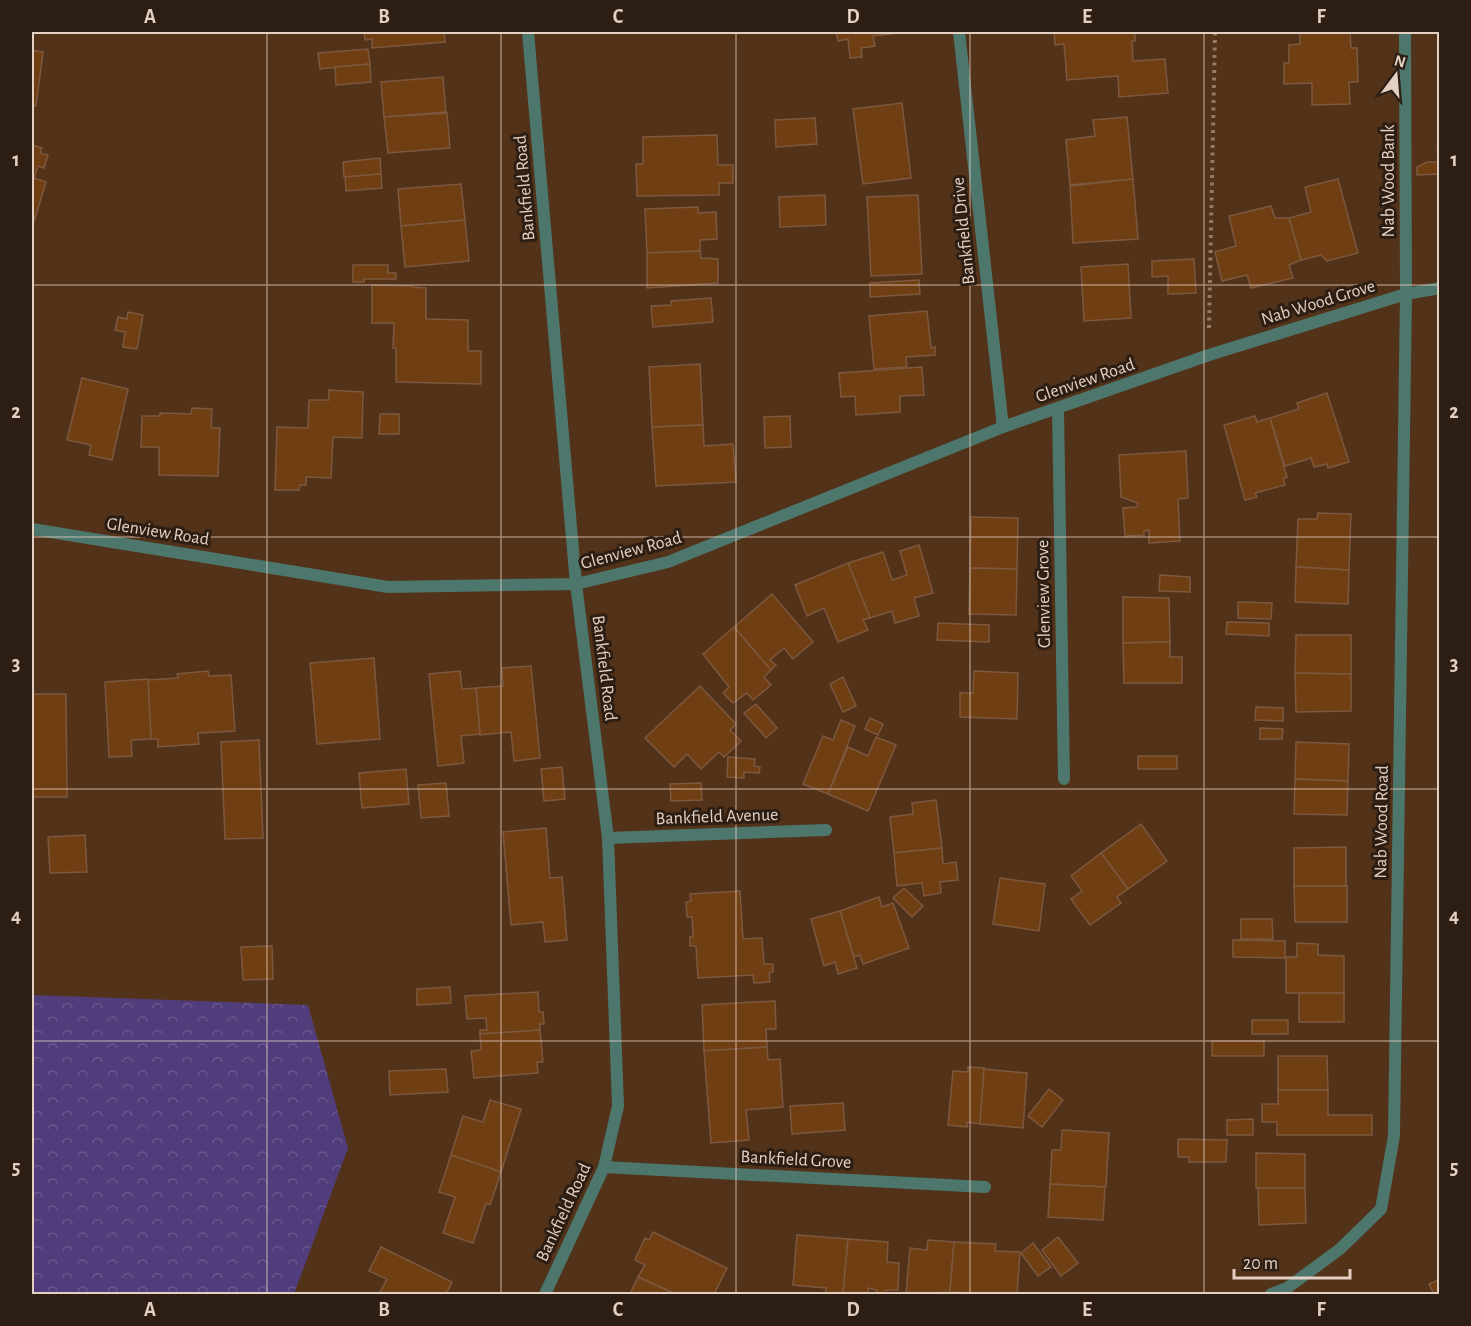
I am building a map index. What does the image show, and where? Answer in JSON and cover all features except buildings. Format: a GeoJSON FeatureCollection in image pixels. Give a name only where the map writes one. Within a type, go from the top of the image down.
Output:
{"type":"FeatureCollection","features":[{"type":"Feature","properties":{"kind":"street","name":"Bankfield Road"},"geometry":{"type":"LineString","coordinates":[[528,32],[576,584],[608,838],[618,1106],[604,1167],[545,1294]]}},
{"type":"Feature","properties":{"kind":"street","name":"Bankfield Drive"},"geometry":{"type":"LineString","coordinates":[[959,32],[1003,427]]}},
{"type":"Feature","properties":{"kind":"street","name":"Nab Wood Bank"},"geometry":{"type":"LineString","coordinates":[[1405,32],[1406,294]]}},
{"type":"Feature","properties":{"kind":"street","name":"Nab Wood Grove"},"geometry":{"type":"LineString","coordinates":[[1209,355],[1406,294],[1440,288]]}},
{"type":"Feature","properties":{"kind":"street","name":"Nab Wood Road"},"geometry":{"type":"LineString","coordinates":[[1271,1294],[1287,1288],[1340,1249],[1381,1209],[1394,1136],[1406,294]]}},
{"type":"Feature","properties":{"kind":"street","name":"Glenview Road"},"geometry":{"type":"LineString","coordinates":[[32,529],[388,586],[576,584],[668,562],[1003,427],[1209,355]]}},
{"type":"Feature","properties":{"kind":"street","name":"Glenview Grove"},"geometry":{"type":"LineString","coordinates":[[1058,409],[1064,779]]}},
{"type":"Feature","properties":{"kind":"street","name":"Bankfield Avenue"},"geometry":{"type":"LineString","coordinates":[[608,838],[826,831]]}},
{"type":"Feature","properties":{"kind":"street","name":"Bankfield Grove"},"geometry":{"type":"LineString","coordinates":[[604,1167],[985,1187]]}},
{"type":"Feature","properties":{"kind":"path"},"geometry":{"type":"LineString","coordinates":[[1209,355],[1215,32]]}},
{"type":"Feature","properties":{"kind":"green space"},"geometry":{"type":"Polygon","coordinates":[[[32,995],[308,1005],[348,1148],[294,1294],[32,1294],[32,995]]]}}]}
